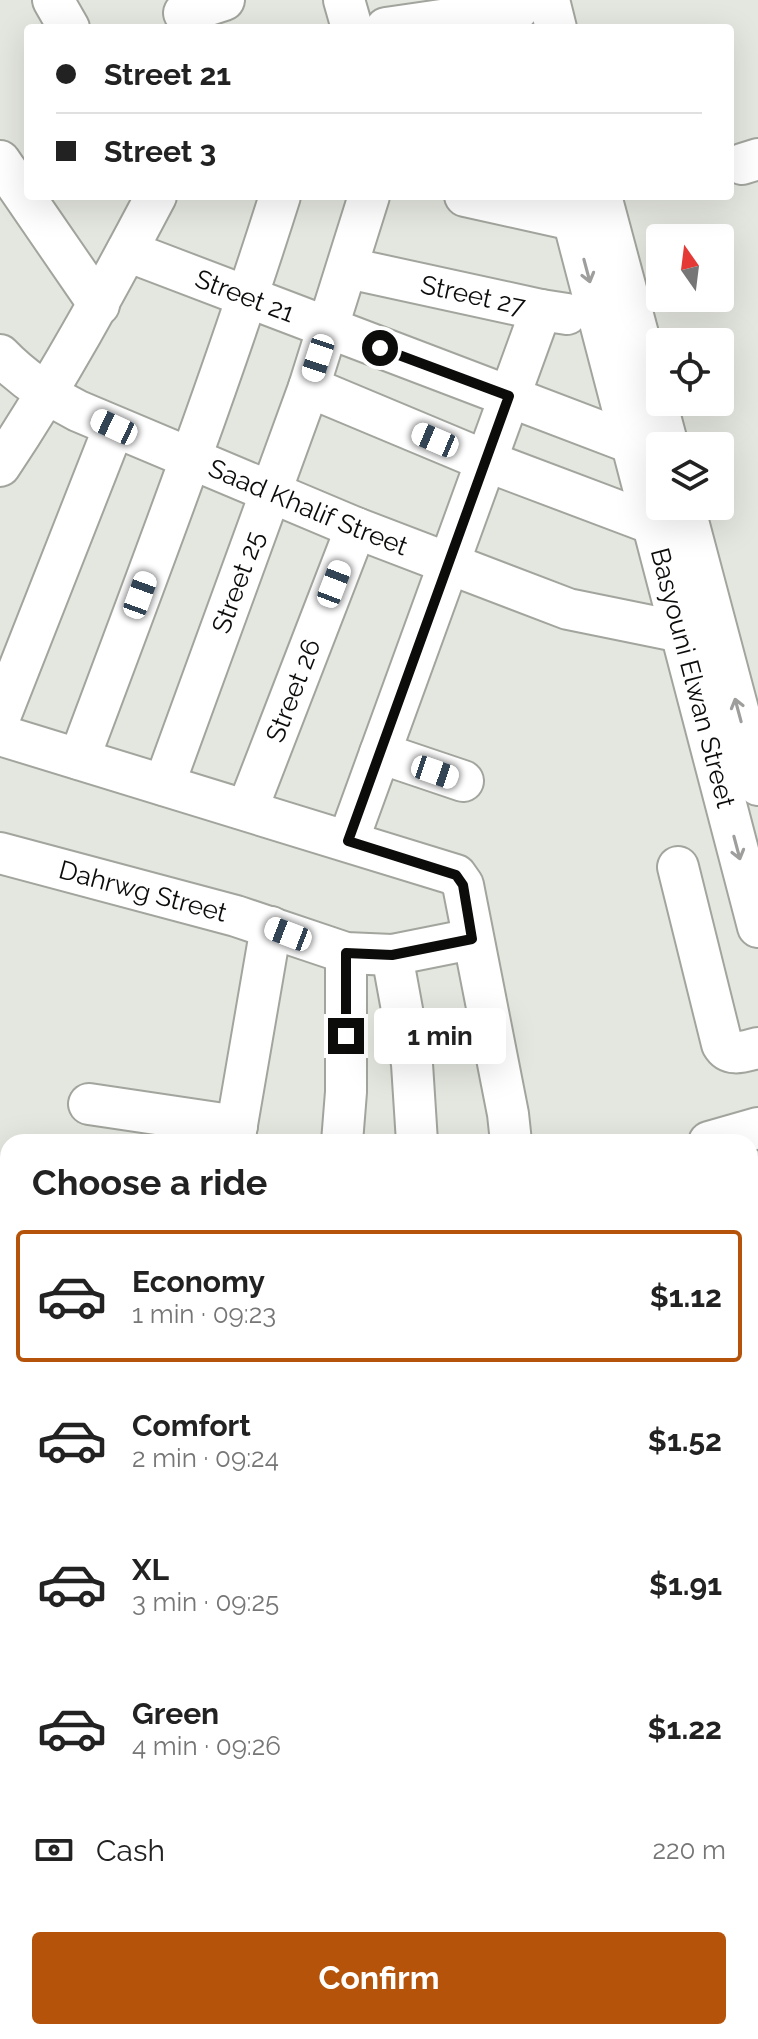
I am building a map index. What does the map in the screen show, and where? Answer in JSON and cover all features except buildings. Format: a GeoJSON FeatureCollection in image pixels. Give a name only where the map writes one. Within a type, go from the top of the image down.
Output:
{"type":"FeatureCollection","features":[{"type":"Feature","properties":{"kind":"street"},"geometry":{"type":"LineString","coordinates":[[53,0],[67,24]]}},
{"type":"Feature","properties":{"kind":"street"},"geometry":{"type":"LineString","coordinates":[[185,14],[224,0]]}},
{"type":"Feature","properties":{"kind":"street"},"geometry":{"type":"LineString","coordinates":[[344,0],[351,24]]}},
{"type":"Feature","properties":{"kind":"street"},"geometry":{"type":"LineString","coordinates":[[415,24],[526,9],[550,24]]}},
{"type":"Feature","properties":{"kind":"street"},"geometry":{"type":"LineString","coordinates":[[0,161],[24,196]]}},
{"type":"Feature","properties":{"kind":"street"},"geometry":{"type":"LineString","coordinates":[[27,200],[99,305]]}},
{"type":"Feature","properties":{"kind":"street"},"geometry":{"type":"LineString","coordinates":[[0,466],[47,395],[154,200]]}},
{"type":"Feature","properties":{"kind":"street"},"geometry":{"type":"LineString","coordinates":[[79,759],[248,299],[279,200]]}},
{"type":"Feature","properties":{"kind":"street","name":"Street 25"},"geometry":{"type":"LineString","coordinates":[[164,785],[309,387],[368,200]]}},
{"type":"Feature","properties":{"kind":"street"},"geometry":{"type":"LineString","coordinates":[[522,200],[580,204]]}},
{"type":"Feature","properties":{"kind":"street","name":"Basyouni Elwan Street"},"geometry":{"type":"LineString","coordinates":[[580,204],[599,317],[646,436]]}},
{"type":"Feature","properties":{"kind":"street","name":"Basyouni Elwan Street"},"geometry":{"type":"LineString","coordinates":[[580,204],[646,434]]}},
{"type":"Feature","properties":{"kind":"street","name":"Street 21"},"geometry":{"type":"LineString","coordinates":[[127,251],[509,396],[646,443]]}},
{"type":"Feature","properties":{"kind":"street","name":"Street 27"},"geometry":{"type":"LineString","coordinates":[[348,268],[541,310],[599,317]]}},
{"type":"Feature","properties":{"kind":"street"},"geometry":{"type":"LineString","coordinates":[[348,841],[380,753],[423,683],[448,565],[541,310]]}},
{"type":"Feature","properties":{"kind":"street","name":"Saad Khalif Street"},"geometry":{"type":"LineString","coordinates":[[0,355],[15,371],[47,395],[114,427],[448,565],[568,609],[699,630]]}},
{"type":"Feature","properties":{"kind":"street"},"geometry":{"type":"LineString","coordinates":[[309,387],[486,461],[646,508]]}},
{"type":"Feature","properties":{"kind":"street"},"geometry":{"type":"LineString","coordinates":[[0,717],[114,427]]}},
{"type":"Feature","properties":{"kind":"street","name":"Basyouni Elwan Street"},"geometry":{"type":"LineString","coordinates":[[669,520],[699,630],[758,927]]}},
{"type":"Feature","properties":{"kind":"street","name":"Street 26"},"geometry":{"type":"LineString","coordinates":[[247,810],[356,528]]}},
{"type":"Feature","properties":{"kind":"street","name":"Basyouni Elwan Street"},"geometry":{"type":"LineString","coordinates":[[699,630],[758,785]]}},
{"type":"Feature","properties":{"kind":"street"},"geometry":{"type":"LineString","coordinates":[[0,735],[456,875],[463,885],[510,1134]]}},
{"type":"Feature","properties":{"kind":"street"},"geometry":{"type":"LineString","coordinates":[[380,753],[463,781]]}},
{"type":"Feature","properties":{"kind":"street","name":"Dahrwg Street"},"geometry":{"type":"LineString","coordinates":[[0,853],[236,916],[346,953],[392,955],[472,939]]}},
{"type":"Feature","properties":{"kind":"street"},"geometry":{"type":"LineString","coordinates":[[678,867],[722,1044],[734,1053],[758,1048]]}},
{"type":"Feature","properties":{"kind":"street"},"geometry":{"type":"LineString","coordinates":[[89,1104],[127,1126],[236,1134],[271,927]]}},
{"type":"Feature","properties":{"kind":"street"},"geometry":{"type":"LineString","coordinates":[[343,1134],[346,1092],[346,953]]}},
{"type":"Feature","properties":{"kind":"street"},"geometry":{"type":"LineString","coordinates":[[392,955],[412,1064],[416,1134]]}},
{"type":"Feature","properties":{"kind":"street"},"geometry":{"type":"LineString","coordinates":[[737,1134],[758,1128]]}},
{"type":"Feature","properties":{"kind":"route"},"geometry":{"type":"LineString","coordinates":[[346,1036],[346,953],[392,955],[472,939],[463,885],[456,875],[348,841],[509,396],[380,348]]}}]}
